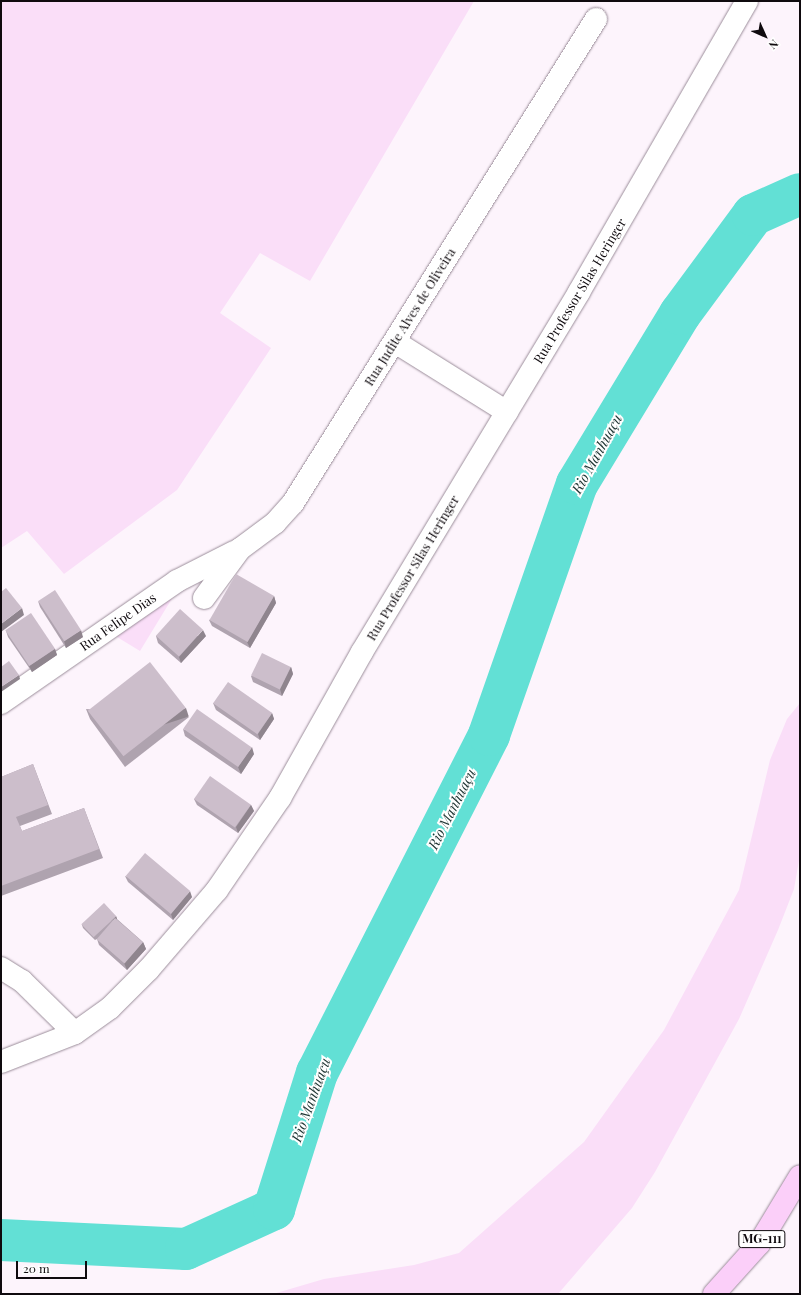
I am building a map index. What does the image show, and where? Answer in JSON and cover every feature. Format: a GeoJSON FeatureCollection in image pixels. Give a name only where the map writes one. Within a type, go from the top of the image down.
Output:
{"type":"FeatureCollection","features":[{"type":"Feature","properties":{"kind":"main road","name":"MG-111"},"geometry":{"type":"LineString","coordinates":[[714,1294],[759,1244],[800,1176]]}},
{"type":"Feature","properties":{"kind":"street","name":"Rua Professor Silas Heringer"},"geometry":{"type":"LineString","coordinates":[[1,1062],[75,1033],[110,1008],[149,969],[217,890],[280,798],[362,652],[506,412],[748,1]]}},
{"type":"Feature","properties":{"kind":"street","name":"Rua Judite Alves de Oliveira"},"geometry":{"type":"LineString","coordinates":[[204,598],[240,549],[275,523],[293,503],[596,20]]}},
{"type":"Feature","properties":{"kind":"street"},"geometry":{"type":"LineString","coordinates":[[394,342],[506,412]]}},
{"type":"Feature","properties":{"kind":"street","name":"Rua Felipe Dias"},"geometry":{"type":"LineString","coordinates":[[1,703],[177,581],[240,549]]}},
{"type":"Feature","properties":{"kind":"street"},"geometry":{"type":"LineString","coordinates":[[1,968],[22,980],[75,1033]]}},
{"type":"Feature","properties":{"kind":"shaded area"},"geometry":{"type":"Polygon","coordinates":[[[1,1],[474,1],[310,281],[260,253],[220,313],[271,348],[177,490],[64,574],[27,531],[1,548],[1,1]]]}},
{"type":"Feature","properties":{"kind":"shaded area"},"geometry":{"type":"Polygon","coordinates":[[[208,568],[179,587],[140,651],[99,626],[172,571],[208,568]]]}},
{"type":"Feature","properties":{"kind":"shaded area"},"geometry":{"type":"Polygon","coordinates":[[[800,703],[800,855],[794,889],[778,930],[739,1019],[655,1172],[632,1208],[558,1294],[273,1294],[324,1279],[414,1265],[459,1253],[584,1142],[664,1030],[739,890],[770,760],[787,719],[800,703]]]}},
{"type":"Feature","properties":{"kind":"building"},"geometry":{"type":"Polygon","coordinates":[[[236,574],[274,596],[248,642],[210,620],[236,574]]]}},
{"type":"Feature","properties":{"kind":"building"},"geometry":{"type":"Polygon","coordinates":[[[6,588],[22,608],[1,624],[1,592],[6,588]]]}},
{"type":"Feature","properties":{"kind":"building"},"geometry":{"type":"Polygon","coordinates":[[[55,590],[81,630],[64,641],[38,601],[55,590]]]}},
{"type":"Feature","properties":{"kind":"building"},"geometry":{"type":"Polygon","coordinates":[[[180,609],[203,630],[179,656],[156,636],[180,609]]]}},
{"type":"Feature","properties":{"kind":"building"},"geometry":{"type":"Polygon","coordinates":[[[31,613],[55,649],[29,666],[5,630],[31,613]]]}},
{"type":"Feature","properties":{"kind":"building"},"geometry":{"type":"Polygon","coordinates":[[[262,653],[291,667],[280,689],[251,675],[262,653]]]}},
{"type":"Feature","properties":{"kind":"building"},"geometry":{"type":"Polygon","coordinates":[[[9,661],[19,675],[1,687],[1,667],[9,661]]]}},
{"type":"Feature","properties":{"kind":"building"},"geometry":{"type":"Polygon","coordinates":[[[150,662],[186,708],[123,756],[88,711],[150,662]]]}},
{"type":"Feature","properties":{"kind":"building"},"geometry":{"type":"Polygon","coordinates":[[[228,682],[272,713],[257,734],[213,703],[228,682]]]}},
{"type":"Feature","properties":{"kind":"building"},"geometry":{"type":"Polygon","coordinates":[[[197,709],[252,747],[238,767],[183,729],[197,709]]]}},
{"type":"Feature","properties":{"kind":"building"},"geometry":{"type":"Polygon","coordinates":[[[33,764],[48,805],[16,817],[22,831],[84,808],[99,849],[1,886],[1,777],[33,764]]]}},
{"type":"Feature","properties":{"kind":"building"},"geometry":{"type":"Polygon","coordinates":[[[210,776],[251,805],[235,828],[194,799],[210,776]]]}},
{"type":"Feature","properties":{"kind":"building"},"geometry":{"type":"Polygon","coordinates":[[[145,853],[190,891],[171,914],[126,876],[145,853]]]}},
{"type":"Feature","properties":{"kind":"building"},"geometry":{"type":"Polygon","coordinates":[[[104,903],[116,916],[94,937],[81,924],[104,903]]]}},
{"type":"Feature","properties":{"kind":"building"},"geometry":{"type":"Polygon","coordinates":[[[115,918],[143,942],[125,963],[97,939],[115,918]]]}},
{"type":"Feature","properties":{"kind":"waterway","name":"Rio Manhuaçu"},"geometry":{"type":"LineString","coordinates":[[1,1240],[186,1249],[274,1209],[317,1073],[489,735],[577,484],[680,314],[753,215],[800,194]]}}]}
